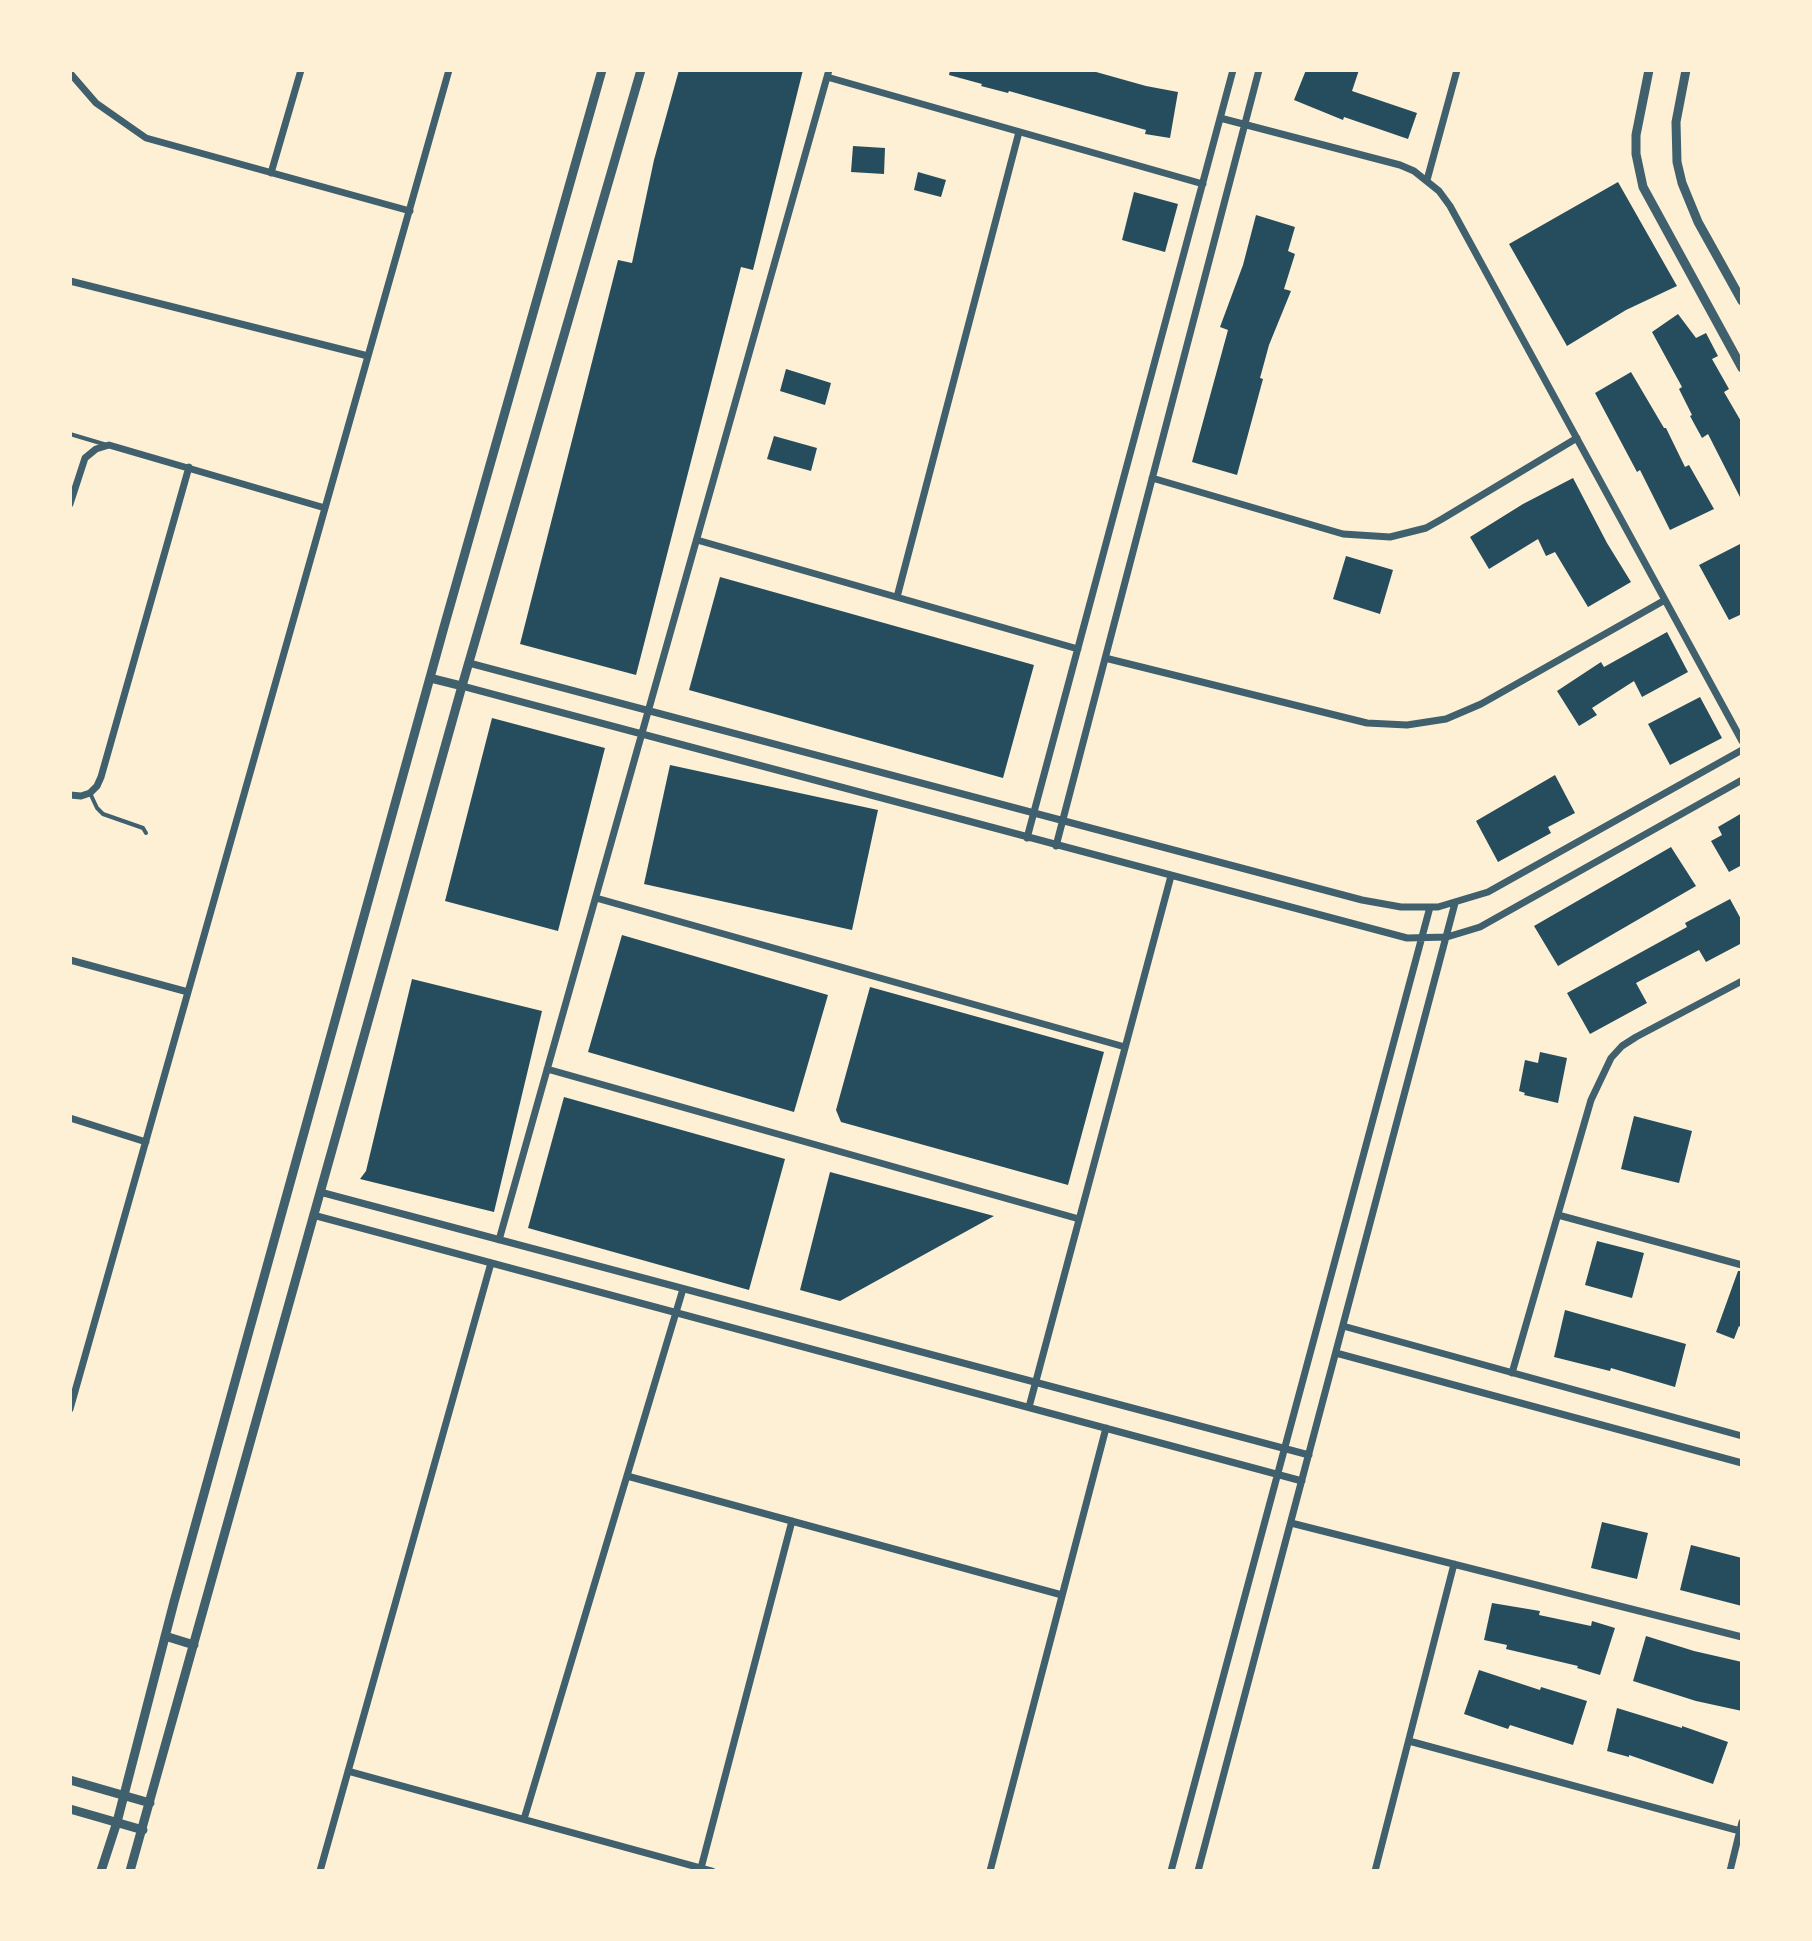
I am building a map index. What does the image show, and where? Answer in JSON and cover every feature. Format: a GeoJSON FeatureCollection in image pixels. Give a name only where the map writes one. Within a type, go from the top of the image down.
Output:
{"type":"FeatureCollection","features":[{"type":"Feature","properties":{"kind":"street"},"geometry":{"type":"LineString","coordinates":[[271,173],[301,70]]}},
{"type":"Feature","properties":{"kind":"street"},"geometry":{"type":"LineString","coordinates":[[70,1409],[449,70]]}},
{"type":"Feature","properties":{"kind":"street"},"geometry":{"type":"LineString","coordinates":[[101,1871],[430,678],[602,70]]}},
{"type":"Feature","properties":{"kind":"street"},"geometry":{"type":"LineString","coordinates":[[130,1871],[462,686],[641,70]]}},
{"type":"Feature","properties":{"kind":"street"},"geometry":{"type":"LineString","coordinates":[[1027,838],[1233,70]]}},
{"type":"Feature","properties":{"kind":"street"},"geometry":{"type":"LineString","coordinates":[[1056,846],[1259,70]]}},
{"type":"Feature","properties":{"kind":"street"},"geometry":{"type":"LineString","coordinates":[[1427,180],[1457,70]]}},
{"type":"Feature","properties":{"kind":"street"},"geometry":{"type":"LineString","coordinates":[[1649,70],[1636,135],[1636,154],[1643,187],[1742,368]]}},
{"type":"Feature","properties":{"kind":"street"},"geometry":{"type":"LineString","coordinates":[[1686,70],[1676,122],[1680,173],[1698,222],[1742,301]]}},
{"type":"Feature","properties":{"kind":"street"},"geometry":{"type":"LineString","coordinates":[[70,73],[96,103],[146,138],[410,211]]}},
{"type":"Feature","properties":{"kind":"street"},"geometry":{"type":"LineString","coordinates":[[499,1240],[828,73],[1203,184]]}},
{"type":"Feature","properties":{"kind":"street"},"geometry":{"type":"LineString","coordinates":[[1220,118],[1400,165],[1427,180],[1450,206],[1742,741]]}},
{"type":"Feature","properties":{"kind":"street"},"geometry":{"type":"LineString","coordinates":[[897,597],[1019,132]]}},
{"type":"Feature","properties":{"kind":"street"},"geometry":{"type":"LineString","coordinates":[[70,281],[368,356]]}},
{"type":"Feature","properties":{"kind":"street"},"geometry":{"type":"LineString","coordinates":[[1152,478],[1343,534],[1390,537],[1426,528],[1577,438]]}},
{"type":"Feature","properties":{"kind":"street"},"geometry":{"type":"LineString","coordinates":[[70,504],[85,458],[96,449],[109,445],[325,508]]}},
{"type":"Feature","properties":{"kind":"street"},"geometry":{"type":"LineString","coordinates":[[70,795],[90,793],[101,777],[189,467]]}},
{"type":"Feature","properties":{"kind":"street"},"geometry":{"type":"LineString","coordinates":[[697,540],[1078,649]]}},
{"type":"Feature","properties":{"kind":"street"},"geometry":{"type":"LineString","coordinates":[[1105,658],[1367,723],[1407,725],[1437,721],[1464,712],[1665,600]]}},
{"type":"Feature","properties":{"kind":"street"},"geometry":{"type":"LineString","coordinates":[[469,663],[1372,902],[1401,907],[1455,903],[1488,892],[1742,750]]}},
{"type":"Feature","properties":{"kind":"street"},"geometry":{"type":"LineString","coordinates":[[430,678],[1388,934],[1421,939],[1447,937],[1480,927],[1742,780]]}},
{"type":"Feature","properties":{"kind":"street"},"geometry":{"type":"LineString","coordinates":[[1029,1407],[1171,876]]}},
{"type":"Feature","properties":{"kind":"street"},"geometry":{"type":"LineString","coordinates":[[596,898],[1125,1047]]}},
{"type":"Feature","properties":{"kind":"street"},"geometry":{"type":"LineString","coordinates":[[1198,1871],[1455,903]]}},
{"type":"Feature","properties":{"kind":"street"},"geometry":{"type":"LineString","coordinates":[[1171,1871],[1430,907]]}},
{"type":"Feature","properties":{"kind":"street"},"geometry":{"type":"LineString","coordinates":[[70,960],[188,992]]}},
{"type":"Feature","properties":{"kind":"street"},"geometry":{"type":"LineString","coordinates":[[1512,1373],[1591,1100],[1611,1058],[1636,1037],[1742,981]]}},
{"type":"Feature","properties":{"kind":"street"},"geometry":{"type":"LineString","coordinates":[[547,1069],[1079,1219]]}},
{"type":"Feature","properties":{"kind":"street"},"geometry":{"type":"LineString","coordinates":[[70,1118],[146,1142]]}},
{"type":"Feature","properties":{"kind":"street"},"geometry":{"type":"LineString","coordinates":[[320,1192],[1309,1455]]}},
{"type":"Feature","properties":{"kind":"street"},"geometry":{"type":"LineString","coordinates":[[313,1215],[1302,1481]]}},
{"type":"Feature","properties":{"kind":"street"},"geometry":{"type":"LineString","coordinates":[[1558,1215],[1742,1265]]}},
{"type":"Feature","properties":{"kind":"street"},"geometry":{"type":"LineString","coordinates":[[320,1871],[491,1263]]}},
{"type":"Feature","properties":{"kind":"street"},"geometry":{"type":"LineString","coordinates":[[524,1819],[683,1289]]}},
{"type":"Feature","properties":{"kind":"street"},"geometry":{"type":"LineString","coordinates":[[1343,1326],[1742,1436]]}},
{"type":"Feature","properties":{"kind":"street"},"geometry":{"type":"LineString","coordinates":[[1336,1353],[1742,1463]]}},
{"type":"Feature","properties":{"kind":"street"},"geometry":{"type":"LineString","coordinates":[[990,1871],[1106,1428]]}},
{"type":"Feature","properties":{"kind":"street"},"geometry":{"type":"LineString","coordinates":[[627,1476],[1062,1595]]}},
{"type":"Feature","properties":{"kind":"street"},"geometry":{"type":"LineString","coordinates":[[701,1868],[792,1521]]}},
{"type":"Feature","properties":{"kind":"street"},"geometry":{"type":"LineString","coordinates":[[1291,1523],[1742,1637]]}},
{"type":"Feature","properties":{"kind":"street"},"geometry":{"type":"LineString","coordinates":[[1375,1871],[1454,1564]]}},
{"type":"Feature","properties":{"kind":"street"},"geometry":{"type":"LineString","coordinates":[[165,1636],[194,1645]]}},
{"type":"Feature","properties":{"kind":"street"},"geometry":{"type":"LineString","coordinates":[[1409,1741],[1741,1827],[1730,1871]]}},
{"type":"Feature","properties":{"kind":"street"},"geometry":{"type":"LineString","coordinates":[[348,1771],[712,1871]]}},
{"type":"Feature","properties":{"kind":"street"},"geometry":{"type":"LineString","coordinates":[[70,1780],[150,1803]]}},
{"type":"Feature","properties":{"kind":"street"},"geometry":{"type":"LineString","coordinates":[[70,1809],[143,1830]]}},
{"type":"Feature","properties":{"kind":"lane"},"geometry":{"type":"LineString","coordinates":[[70,434],[109,445]]}},
{"type":"Feature","properties":{"kind":"lane"},"geometry":{"type":"LineString","coordinates":[[90,793],[103,814],[143,828],[146,833]]}},
{"type":"Feature","properties":{"kind":"building"},"geometry":{"type":"Polygon","coordinates":[[[679,70],[803,70],[753,270],[741,267],[636,675],[520,644],[618,260],[632,263],[654,160],[679,70]]]}},
{"type":"Feature","properties":{"kind":"building"},"geometry":{"type":"Polygon","coordinates":[[[950,70],[1089,70],[1178,92],[1170,138],[1145,134],[1146,130],[981,86],[949,75],[950,70]]]}},
{"type":"Feature","properties":{"kind":"building"},"geometry":{"type":"Polygon","coordinates":[[[1306,70],[1359,70],[1352,91],[1417,113],[1408,139],[1344,117],[1343,120],[1294,100],[1306,70]]]}},
{"type":"Feature","properties":{"kind":"building"},"geometry":{"type":"Polygon","coordinates":[[[853,146],[885,148],[884,174],[851,172],[853,146]]]}},
{"type":"Feature","properties":{"kind":"building"},"geometry":{"type":"Polygon","coordinates":[[[918,172],[946,180],[941,197],[914,190],[918,172]]]}},
{"type":"Feature","properties":{"kind":"building"},"geometry":{"type":"Polygon","coordinates":[[[1618,182],[1677,286],[1626,310],[1567,346],[1509,244],[1618,182]]]}},
{"type":"Feature","properties":{"kind":"building"},"geometry":{"type":"Polygon","coordinates":[[[1134,192],[1178,204],[1165,252],[1122,240],[1134,192]]]}},
{"type":"Feature","properties":{"kind":"building"},"geometry":{"type":"Polygon","coordinates":[[[1256,215],[1295,227],[1288,251],[1295,254],[1284,289],[1291,291],[1269,345],[1237,475],[1192,462],[1228,330],[1220,327],[1243,265],[1256,215]]]}},
{"type":"Feature","properties":{"kind":"building"},"geometry":{"type":"Polygon","coordinates":[[[1678,314],[1696,338],[1706,333],[1718,356],[1712,359],[1729,389],[1724,392],[1742,423],[1742,501],[1708,434],[1702,438],[1690,416],[1679,389],[1682,387],[1652,332],[1678,314]]]}},
{"type":"Feature","properties":{"kind":"building"},"geometry":{"type":"Polygon","coordinates":[[[786,369],[831,383],[825,405],[780,391],[786,369]]]}},
{"type":"Feature","properties":{"kind":"building"},"geometry":{"type":"Polygon","coordinates":[[[1631,372],[1666,428],[1685,467],[1689,465],[1714,509],[1670,530],[1640,470],[1637,472],[1595,393],[1631,372]]]}},
{"type":"Feature","properties":{"kind":"building"},"geometry":{"type":"Polygon","coordinates":[[[774,436],[817,448],[811,471],[767,459],[774,436]]]}},
{"type":"Feature","properties":{"kind":"building"},"geometry":{"type":"Polygon","coordinates":[[[1573,478],[1631,582],[1588,607],[1555,552],[1546,556],[1538,539],[1489,569],[1470,537],[1573,478]]]}},
{"type":"Feature","properties":{"kind":"building"},"geometry":{"type":"Polygon","coordinates":[[[1742,543],[1742,614],[1729,620],[1699,565],[1742,543]]]}},
{"type":"Feature","properties":{"kind":"building"},"geometry":{"type":"Polygon","coordinates":[[[1346,556],[1393,570],[1380,614],[1333,599],[1346,556]]]}},
{"type":"Feature","properties":{"kind":"building"},"geometry":{"type":"Polygon","coordinates":[[[720,577],[1034,665],[1003,778],[689,690],[720,577]]]}},
{"type":"Feature","properties":{"kind":"building"},"geometry":{"type":"Polygon","coordinates":[[[1667,632],[1688,672],[1642,697],[1634,681],[1592,708],[1597,715],[1579,726],[1557,691],[1601,662],[1604,667],[1667,632]]]}},
{"type":"Feature","properties":{"kind":"building"},"geometry":{"type":"Polygon","coordinates":[[[1700,697],[1722,738],[1670,765],[1648,724],[1700,697]]]}},
{"type":"Feature","properties":{"kind":"building"},"geometry":{"type":"Polygon","coordinates":[[[492,718],[605,748],[558,931],[445,901],[492,718]]]}},
{"type":"Feature","properties":{"kind":"building"},"geometry":{"type":"Polygon","coordinates":[[[670,765],[878,810],[852,930],[644,884],[670,765]]]}},
{"type":"Feature","properties":{"kind":"building"},"geometry":{"type":"Polygon","coordinates":[[[1555,775],[1575,813],[1548,827],[1551,833],[1498,862],[1476,821],[1555,775]]]}},
{"type":"Feature","properties":{"kind":"building"},"geometry":{"type":"Polygon","coordinates":[[[1742,813],[1742,865],[1729,872],[1711,841],[1722,835],[1718,827],[1742,813]]]}},
{"type":"Feature","properties":{"kind":"building"},"geometry":{"type":"Polygon","coordinates":[[[1671,847],[1696,886],[1558,966],[1534,926],[1671,847]]]}},
{"type":"Feature","properties":{"kind":"building"},"geometry":{"type":"Polygon","coordinates":[[[1730,899],[1742,921],[1742,943],[1706,962],[1699,950],[1636,983],[1647,1003],[1590,1034],[1567,993],[1687,927],[1685,923],[1730,899]]]}},
{"type":"Feature","properties":{"kind":"building"},"geometry":{"type":"Polygon","coordinates":[[[622,935],[828,995],[794,1112],[588,1052],[622,935]]]}},
{"type":"Feature","properties":{"kind":"building"},"geometry":{"type":"Polygon","coordinates":[[[412,979],[542,1011],[494,1212],[360,1179],[366,1171],[412,979]]]}},
{"type":"Feature","properties":{"kind":"building"},"geometry":{"type":"Polygon","coordinates":[[[870,987],[1104,1052],[1068,1185],[841,1122],[836,1110],[870,987]]]}},
{"type":"Feature","properties":{"kind":"building"},"geometry":{"type":"Polygon","coordinates":[[[1540,1052],[1567,1058],[1558,1103],[1519,1091],[1525,1060],[1538,1063],[1540,1052]]]}},
{"type":"Feature","properties":{"kind":"building"},"geometry":{"type":"Polygon","coordinates":[[[564,1097],[785,1159],[749,1290],[528,1228],[564,1097]]]}},
{"type":"Feature","properties":{"kind":"building"},"geometry":{"type":"Polygon","coordinates":[[[1634,1116],[1692,1131],[1679,1183],[1621,1169],[1634,1116]]]}},
{"type":"Feature","properties":{"kind":"building"},"geometry":{"type":"Polygon","coordinates":[[[830,1172],[994,1216],[840,1301],[800,1290],[830,1172]]]}},
{"type":"Feature","properties":{"kind":"building"},"geometry":{"type":"Polygon","coordinates":[[[1597,1241],[1644,1253],[1632,1298],[1585,1285],[1597,1241]]]}},
{"type":"Feature","properties":{"kind":"building"},"geometry":{"type":"Polygon","coordinates":[[[1738,1271],[1742,1271],[1742,1328],[1739,1326],[1734,1339],[1716,1332],[1738,1271]]]}},
{"type":"Feature","properties":{"kind":"building"},"geometry":{"type":"Polygon","coordinates":[[[1565,1310],[1686,1344],[1675,1387],[1611,1368],[1610,1371],[1554,1357],[1565,1310]]]}},
{"type":"Feature","properties":{"kind":"building"},"geometry":{"type":"Polygon","coordinates":[[[1602,1522],[1648,1533],[1637,1579],[1591,1568],[1602,1522]]]}},
{"type":"Feature","properties":{"kind":"building"},"geometry":{"type":"Polygon","coordinates":[[[1691,1545],[1742,1558],[1742,1606],[1680,1590],[1691,1545]]]}},
{"type":"Feature","properties":{"kind":"building"},"geometry":{"type":"Polygon","coordinates":[[[1492,1603],[1540,1611],[1539,1615],[1591,1626],[1592,1621],[1615,1628],[1600,1675],[1484,1640],[1492,1603]]]}},
{"type":"Feature","properties":{"kind":"building"},"geometry":{"type":"Polygon","coordinates":[[[1646,1636],[1742,1662],[1742,1711],[1696,1701],[1633,1681],[1646,1636]]]}},
{"type":"Feature","properties":{"kind":"building"},"geometry":{"type":"Polygon","coordinates":[[[1479,1670],[1587,1701],[1573,1745],[1464,1714],[1479,1670]]]}},
{"type":"Feature","properties":{"kind":"building"},"geometry":{"type":"Polygon","coordinates":[[[1617,1708],[1728,1742],[1713,1784],[1629,1755],[1607,1751],[1617,1708]]]}}]}
